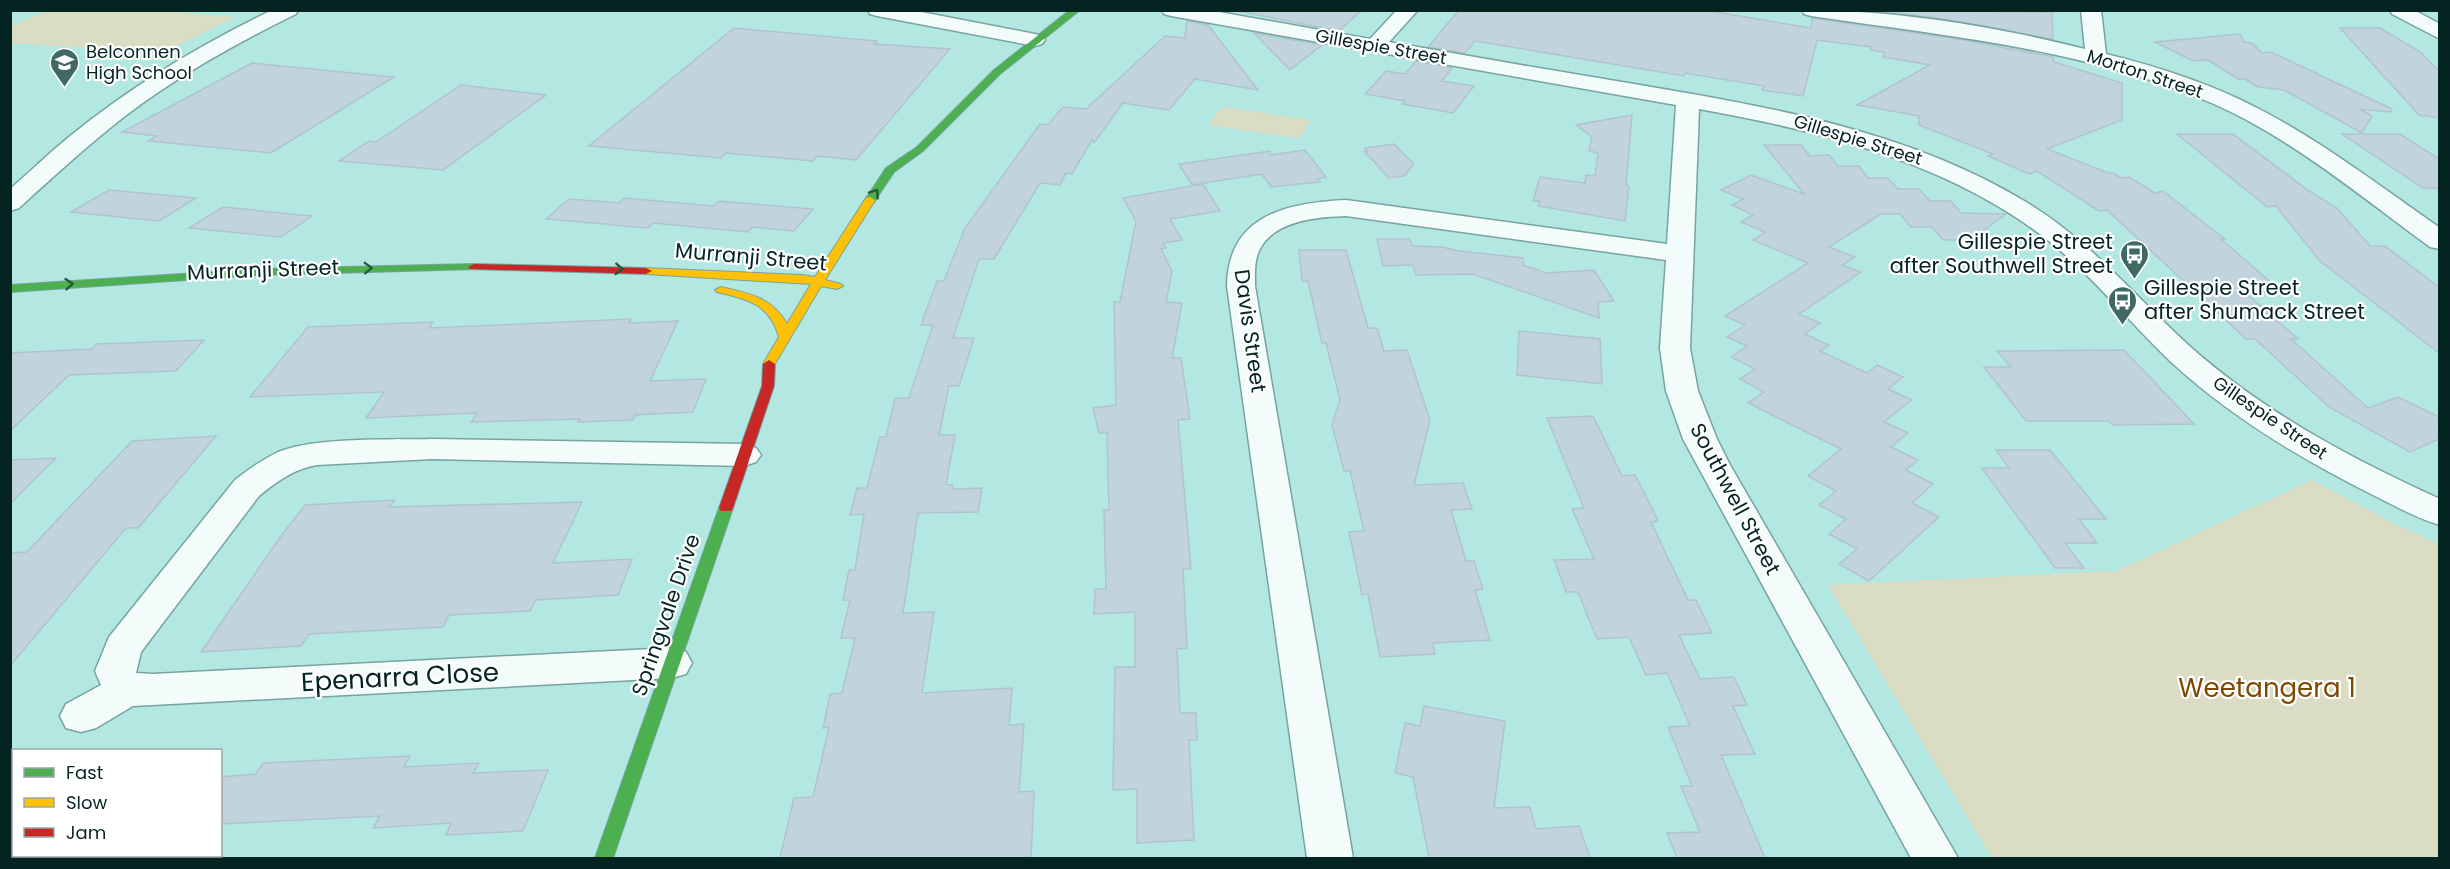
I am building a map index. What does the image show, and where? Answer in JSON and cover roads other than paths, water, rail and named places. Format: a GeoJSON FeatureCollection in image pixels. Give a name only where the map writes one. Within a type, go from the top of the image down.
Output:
{"type":"FeatureCollection","features":[{"type":"Feature","properties":{"kind":"main road","name":"Springvale Drive"},"geometry":{"type":"LineString","coordinates":[[604,858],[768,386],[770,364],[805,293],[819,279],[890,170],[920,149],[959,108],[1035,40],[1076,10]]}},
{"type":"Feature","properties":{"kind":"main road","name":"Springvale Drive"},"geometry":{"type":"LineString","coordinates":[[909,171],[920,149]]}},
{"type":"Feature","properties":{"kind":"main road"},"geometry":{"type":"LineString","coordinates":[[814,256],[842,241]]}},
{"type":"Feature","properties":{"kind":"main road"},"geometry":{"type":"LineString","coordinates":[[730,275],[796,262]]}},
{"type":"Feature","properties":{"kind":"main road","name":"Murranji Street"},"geometry":{"type":"LineString","coordinates":[[11,289],[261,272],[443,265],[560,266],[819,279],[838,287],[805,293]]}},
{"type":"Feature","properties":{"kind":"main road","name":"Murranji Street"},"geometry":{"type":"LineString","coordinates":[[776,292],[715,290],[745,297],[773,309],[783,320],[785,337]]}},
{"type":"Feature","properties":{"kind":"main road","name":"Springvale Drive"},"geometry":{"type":"LineString","coordinates":[[768,386],[784,371]]}},
{"type":"Feature","properties":{"kind":"street"},"geometry":{"type":"LineString","coordinates":[[12,207],[76,142],[152,86],[236,36],[288,10]]}},
{"type":"Feature","properties":{"kind":"street"},"geometry":{"type":"LineString","coordinates":[[877,10],[1035,40]]}},
{"type":"Feature","properties":{"kind":"street","name":"Gillespie Street"},"geometry":{"type":"LineString","coordinates":[[1171,10],[1780,116],[1890,146],[1939,166],[2033,217],[2093,265],[2191,363],[2240,403],[2302,443],[2439,513]]}},
{"type":"Feature","properties":{"kind":"street"},"geometry":{"type":"LineString","coordinates":[[1374,46],[1409,10]]}},
{"type":"Feature","properties":{"kind":"street","name":"Morton Street"},"geometry":{"type":"LineString","coordinates":[[1811,10],[2007,40],[2096,57],[2183,83],[2263,120],[2298,141],[2426,223],[2439,241]]}},
{"type":"Feature","properties":{"kind":"street"},"geometry":{"type":"LineString","coordinates":[[2091,10],[2096,57]]}},
{"type":"Feature","properties":{"kind":"street"},"geometry":{"type":"LineString","coordinates":[[2399,10],[2439,33]]}},
{"type":"Feature","properties":{"kind":"street","name":"Southwell Street"},"geometry":{"type":"LineString","coordinates":[[1688,100],[1674,348],[1682,391],[1700,439],[1935,858]]}},
{"type":"Feature","properties":{"kind":"street","name":"Davis Street"},"geometry":{"type":"LineString","coordinates":[[1330,858],[1239,268],[1240,258],[1251,241],[1278,220],[1295,214],[1346,208],[1679,254]]}},
{"type":"Feature","properties":{"kind":"street"},"geometry":{"type":"LineString","coordinates":[[129,688],[120,683],[115,671],[123,647],[247,488],[303,445],[317,454],[432,448],[744,454]]}},
{"type":"Feature","properties":{"kind":"street","name":"Epenarra Close"},"geometry":{"type":"LineString","coordinates":[[129,688],[153,690],[672,663]]}},
{"type":"Feature","properties":{"kind":"street"},"geometry":{"type":"LineString","coordinates":[[81,716],[129,688]]}},
{"type":"Feature","properties":{"kind":"place","name":"Belconnen High School"},"geometry":{"type":"Point","coordinates":[65,88]}},
{"type":"Feature","properties":{"kind":"place","name":"Gillespie Street after Southwell Street"},"geometry":{"type":"Point","coordinates":[2134,280]}},
{"type":"Feature","properties":{"kind":"place","name":"Gillespie Street after Shumack Street"},"geometry":{"type":"Point","coordinates":[2123,326]}},
{"type":"Feature","properties":{"kind":"park label","name":"Weetangera 1"},"geometry":{"type":"Point","coordinates":[2267,688]}}]}
